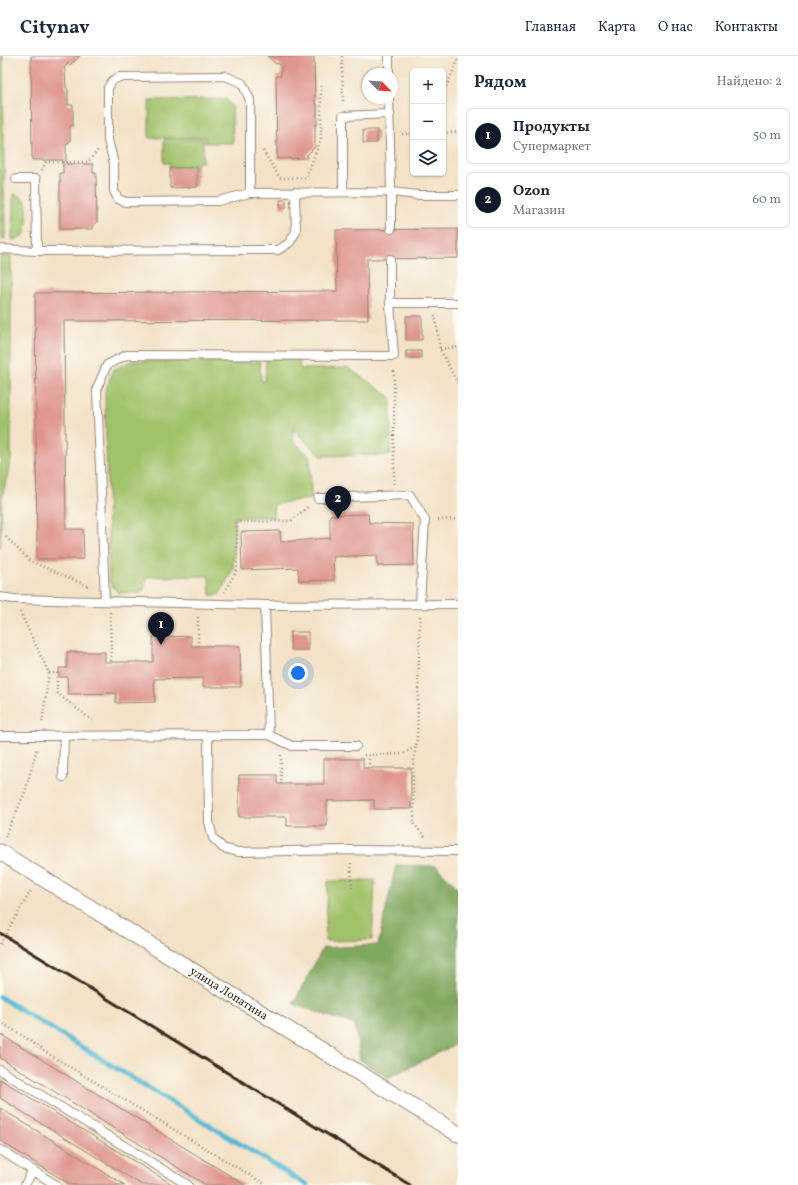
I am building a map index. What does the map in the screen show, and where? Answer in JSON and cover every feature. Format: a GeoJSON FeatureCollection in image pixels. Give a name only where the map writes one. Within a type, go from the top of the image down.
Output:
{"type":"FeatureCollection","features":[{"type":"Feature","properties":{"kind":"street","name":"улица Лопатина"},"geometry":{"type":"LineString","coordinates":[[2,846],[39,877],[458,1134]]}},
{"type":"Feature","properties":{"kind":"lane"},"geometry":{"type":"LineString","coordinates":[[389,56],[389,68]]}},
{"type":"Feature","properties":{"kind":"lane"},"geometry":{"type":"LineString","coordinates":[[250,193],[250,100],[242,84],[225,76],[119,77],[112,81],[108,88],[108,140],[114,164],[114,191],[118,199],[126,202],[218,201],[250,193],[280,192],[391,192],[418,195],[458,195]]}},
{"type":"Feature","properties":{"kind":"lane"},"geometry":{"type":"LineString","coordinates":[[389,104],[391,230]]}},
{"type":"Feature","properties":{"kind":"lane"},"geometry":{"type":"LineString","coordinates":[[344,192],[343,116],[390,114]]}},
{"type":"Feature","properties":{"kind":"lane"},"geometry":{"type":"LineString","coordinates":[[16,179],[36,179],[37,251]]}},
{"type":"Feature","properties":{"kind":"lane"},"geometry":{"type":"LineString","coordinates":[[0,249],[37,251],[278,250],[290,243],[296,232],[296,192]]}},
{"type":"Feature","properties":{"kind":"lane"},"geometry":{"type":"LineString","coordinates":[[107,599],[97,388],[107,365],[126,355],[394,356],[390,302],[390,259]]}},
{"type":"Feature","properties":{"kind":"lane"},"geometry":{"type":"LineString","coordinates":[[390,302],[458,303]]}},
{"type":"Feature","properties":{"kind":"lane"},"geometry":{"type":"LineString","coordinates":[[318,498],[410,495],[425,520],[420,604]]}},
{"type":"Feature","properties":{"kind":"lane"},"geometry":{"type":"LineString","coordinates":[[0,597],[107,599],[265,606],[458,604]]}},
{"type":"Feature","properties":{"kind":"lane"},"geometry":{"type":"LineString","coordinates":[[265,606],[269,735]]}},
{"type":"Feature","properties":{"kind":"lane"},"geometry":{"type":"LineString","coordinates":[[0,736],[269,735],[292,746],[356,746]]}},
{"type":"Feature","properties":{"kind":"lane"},"geometry":{"type":"LineString","coordinates":[[64,736],[64,777]]}},
{"type":"Feature","properties":{"kind":"lane"},"geometry":{"type":"LineString","coordinates":[[208,736],[209,822],[213,838],[223,848],[238,852],[351,850],[458,851]]}},
{"type":"Feature","properties":{"kind":"lane"},"geometry":{"type":"LineString","coordinates":[[0,1070],[188,1185]]}},
{"type":"Feature","properties":{"kind":"lane"},"geometry":{"type":"LineString","coordinates":[[0,1150],[56,1185]]}},
{"type":"Feature","properties":{"kind":"lane"},"geometry":{"type":"LineString","coordinates":[[25,1185],[32,1170]]}},
{"type":"Feature","properties":{"kind":"path"},"geometry":{"type":"LineString","coordinates":[[342,56],[343,116]]}},
{"type":"Feature","properties":{"kind":"path"},"geometry":{"type":"LineString","coordinates":[[446,87],[458,57]]}},
{"type":"Feature","properties":{"kind":"path"},"geometry":{"type":"LineString","coordinates":[[280,178],[306,178],[322,139],[321,84]]}},
{"type":"Feature","properties":{"kind":"path"},"geometry":{"type":"LineString","coordinates":[[446,132],[458,132]]}},
{"type":"Feature","properties":{"kind":"path"},"geometry":{"type":"LineString","coordinates":[[250,137],[257,142],[280,178],[280,192]]}},
{"type":"Feature","properties":{"kind":"path"},"geometry":{"type":"LineString","coordinates":[[36,179],[46,162],[88,162],[108,140]]}},
{"type":"Feature","properties":{"kind":"path"},"geometry":{"type":"LineString","coordinates":[[433,303],[440,349],[458,384]]}},
{"type":"Feature","properties":{"kind":"path"},"geometry":{"type":"LineString","coordinates":[[440,349],[458,347]]}},
{"type":"Feature","properties":{"kind":"path"},"geometry":{"type":"LineString","coordinates":[[394,356],[394,496]]}},
{"type":"Feature","properties":{"kind":"path"},"geometry":{"type":"LineString","coordinates":[[216,604],[237,570],[237,522],[291,522],[318,498]]}},
{"type":"Feature","properties":{"kind":"path"},"geometry":{"type":"LineString","coordinates":[[425,520],[458,520]]}},
{"type":"Feature","properties":{"kind":"path"},"geometry":{"type":"LineString","coordinates":[[6,537],[30,561],[107,599],[111,662]]}},
{"type":"Feature","properties":{"kind":"path"},"geometry":{"type":"LineString","coordinates":[[2,846],[25,792],[40,736],[49,673],[14,598]]}},
{"type":"Feature","properties":{"kind":"path"},"geometry":{"type":"LineString","coordinates":[[198,604],[198,646]]}},
{"type":"Feature","properties":{"kind":"path"},"geometry":{"type":"LineString","coordinates":[[420,604],[417,739],[413,765],[414,824],[437,851]]}},
{"type":"Feature","properties":{"kind":"path"},"geometry":{"type":"LineString","coordinates":[[49,673],[58,673],[57,693],[111,736]]}},
{"type":"Feature","properties":{"kind":"path"},"geometry":{"type":"LineString","coordinates":[[281,784],[282,741]]}},
{"type":"Feature","properties":{"kind":"path"},"geometry":{"type":"LineString","coordinates":[[356,746],[363,755],[403,754],[416,747]]}},
{"type":"Feature","properties":{"kind":"path"},"geometry":{"type":"LineString","coordinates":[[369,755],[369,768]]}},
{"type":"Feature","properties":{"kind":"path"},"geometry":{"type":"LineString","coordinates":[[351,850],[352,891]]}},
{"type":"Feature","properties":{"kind":"path"},"geometry":{"type":"LineString","coordinates":[[0,944],[39,877]]}},
{"type":"Feature","properties":{"kind":"path"},"geometry":{"type":"LineString","coordinates":[[0,1022],[22,1035],[45,1052],[266,1185]]}},
{"type":"Feature","properties":{"kind":"green space"},"geometry":{"type":"Polygon","coordinates":[[[0,56],[3,56],[5,239],[0,239],[0,56]]]}},
{"type":"Feature","properties":{"kind":"green space"},"geometry":{"type":"Polygon","coordinates":[[[226,99],[232,105],[233,143],[205,143],[205,137],[149,138],[149,100],[226,99]]]}},
{"type":"Feature","properties":{"kind":"green space"},"geometry":{"type":"Polygon","coordinates":[[[164,139],[203,139],[203,162],[197,162],[197,167],[170,168],[170,163],[164,163],[164,139]]]}},
{"type":"Feature","properties":{"kind":"green space"},"geometry":{"type":"Polygon","coordinates":[[[13,194],[20,196],[25,200],[28,218],[24,235],[20,238],[12,240],[13,194]]]}},
{"type":"Feature","properties":{"kind":"green space"},"geometry":{"type":"Polygon","coordinates":[[[0,256],[11,256],[11,459],[2,498],[0,549],[0,256]]]}},
{"type":"Feature","properties":{"kind":"green space"},"geometry":{"type":"Polygon","coordinates":[[[266,358],[299,358],[300,369],[348,368],[391,397],[391,455],[321,456],[293,429],[293,441],[310,456],[311,499],[274,504],[273,517],[235,517],[233,569],[219,595],[210,595],[209,576],[146,577],[145,587],[141,593],[119,593],[109,581],[105,392],[113,370],[131,361],[260,362],[261,381],[265,381],[266,358]]]}},
{"type":"Feature","properties":{"kind":"green space"},"geometry":{"type":"Polygon","coordinates":[[[396,865],[436,866],[458,888],[458,1043],[388,1078],[360,1060],[355,1025],[293,1004],[323,948],[378,945],[396,865]]]}},
{"type":"Feature","properties":{"kind":"green space"},"geometry":{"type":"Polygon","coordinates":[[[375,880],[372,940],[325,941],[328,881],[375,880]]]}},
{"type":"Feature","properties":{"kind":"building"},"geometry":{"type":"Polygon","coordinates":[[[31,56],[80,56],[70,65],[68,63],[64,68],[66,87],[68,90],[68,105],[73,105],[73,126],[70,126],[70,141],[66,145],[66,164],[93,164],[93,173],[96,173],[97,222],[93,225],[93,229],[60,229],[60,173],[63,173],[63,160],[32,160],[31,56]]]}},
{"type":"Feature","properties":{"kind":"building"},"geometry":{"type":"Polygon","coordinates":[[[267,56],[314,56],[317,125],[315,125],[315,147],[307,155],[307,158],[277,159],[276,76],[281,76],[282,67],[267,56]]]}},
{"type":"Feature","properties":{"kind":"building"},"geometry":{"type":"Polygon","coordinates":[[[363,130],[377,130],[377,143],[363,143],[363,130]]]}},
{"type":"Feature","properties":{"kind":"building"},"geometry":{"type":"Polygon","coordinates":[[[197,167],[197,187],[170,188],[170,168],[197,167]]]}},
{"type":"Feature","properties":{"kind":"building"},"geometry":{"type":"Polygon","coordinates":[[[280,200],[286,200],[286,208],[280,208],[280,200]]]}},
{"type":"Feature","properties":{"kind":"building"},"geometry":{"type":"Polygon","coordinates":[[[458,229],[458,258],[367,259],[368,320],[64,321],[66,529],[83,529],[84,559],[37,559],[35,293],[337,291],[336,230],[458,229]]]}},
{"type":"Feature","properties":{"kind":"building"},"geometry":{"type":"Polygon","coordinates":[[[406,316],[422,316],[422,340],[406,340],[406,316]]]}},
{"type":"Feature","properties":{"kind":"building"},"geometry":{"type":"Polygon","coordinates":[[[406,351],[421,351],[421,358],[406,358],[406,351]]]}},
{"type":"Feature","properties":{"kind":"building"},"geometry":{"type":"Polygon","coordinates":[[[368,514],[369,523],[413,524],[414,565],[377,566],[377,555],[333,557],[334,580],[299,581],[298,568],[242,570],[241,532],[280,531],[281,542],[330,538],[330,515],[368,514]]]}},
{"type":"Feature","properties":{"kind":"building"},"geometry":{"type":"Polygon","coordinates":[[[290,632],[308,632],[308,650],[291,650],[290,632]]]}},
{"type":"Feature","properties":{"kind":"building"},"geometry":{"type":"Polygon","coordinates":[[[191,636],[191,646],[240,646],[241,687],[203,687],[203,678],[154,679],[155,702],[116,703],[116,693],[68,694],[67,677],[59,677],[59,668],[67,668],[67,652],[105,652],[105,662],[153,662],[153,637],[191,636]]]}},
{"type":"Feature","properties":{"kind":"building"},"geometry":{"type":"Polygon","coordinates":[[[324,759],[363,759],[363,768],[411,768],[411,809],[374,809],[374,800],[327,801],[327,826],[287,826],[287,817],[239,817],[239,775],[277,775],[277,784],[324,784],[324,759]]]}},
{"type":"Feature","properties":{"kind":"building"},"geometry":{"type":"Polygon","coordinates":[[[0,1034],[245,1185],[206,1185],[0,1058],[0,1034]]]}},
{"type":"Feature","properties":{"kind":"building"},"geometry":{"type":"Polygon","coordinates":[[[0,1079],[173,1185],[142,1185],[0,1098],[0,1079]]]}},
{"type":"Feature","properties":{"kind":"building"},"geometry":{"type":"Polygon","coordinates":[[[0,1108],[125,1185],[71,1185],[0,1141],[0,1108]]]}},
{"type":"Feature","properties":{"kind":"waterway"},"geometry":{"type":"LineString","coordinates":[[0,997],[307,1185]]}},
{"type":"Feature","properties":{"kind":"railway"},"geometry":{"type":"LineString","coordinates":[[0,933],[410,1185]]}},
{"type":"Feature","properties":{"kind":"place","name":"Ozon"},"geometry":{"type":"Point","coordinates":[338,519]}},
{"type":"Feature","properties":{"kind":"place","name":"Продукты"},"geometry":{"type":"Point","coordinates":[161,645]}}]}
